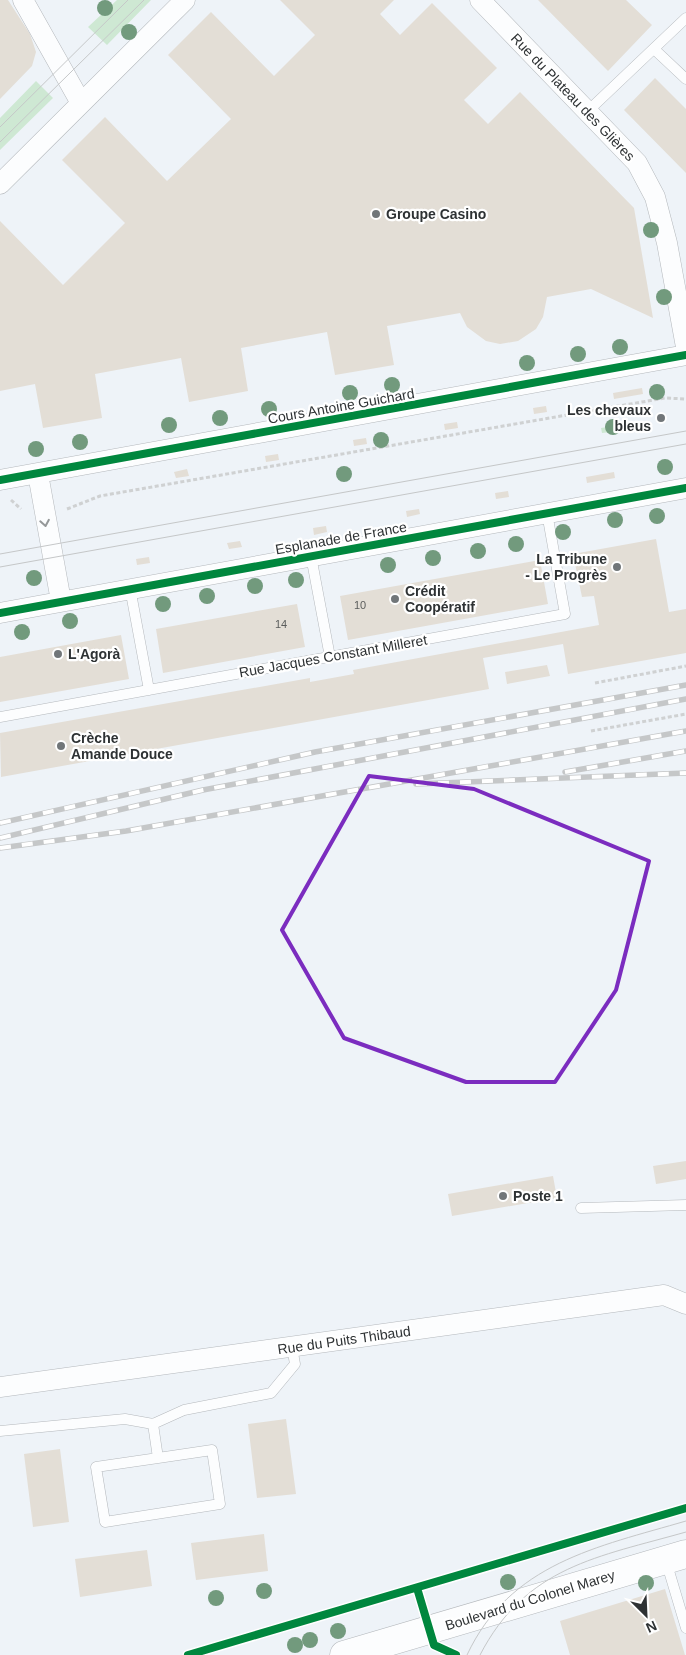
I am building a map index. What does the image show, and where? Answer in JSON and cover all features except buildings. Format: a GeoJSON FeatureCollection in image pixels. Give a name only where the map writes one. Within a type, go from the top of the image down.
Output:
{"type":"FeatureCollection","features":[{"type":"Feature","properties":{"kind":"main road","name":"Boulevard du Colonel Marey"},"geometry":{"type":"LineString","coordinates":[[344,1655],[391,1649],[676,1557]]}},
{"type":"Feature","properties":{"kind":"street"},"geometry":{"type":"LineString","coordinates":[[23,0],[81,103]]}},
{"type":"Feature","properties":{"kind":"street"},"geometry":{"type":"LineString","coordinates":[[0,184],[185,0]]}},
{"type":"Feature","properties":{"kind":"street","name":"Rue du Plateau des Glières"},"geometry":{"type":"LineString","coordinates":[[480,0],[637,163],[655,197],[667,243],[686,347]]}},
{"type":"Feature","properties":{"kind":"street","name":"Cours Antoine Guichard"},"geometry":{"type":"LineString","coordinates":[[2,480],[686,355]]}},
{"type":"Feature","properties":{"kind":"street"},"geometry":{"type":"LineString","coordinates":[[38,474],[61,601]]}},
{"type":"Feature","properties":{"kind":"street","name":"Esplanade de France"},"geometry":{"type":"LineString","coordinates":[[0,613],[686,488]]}},
{"type":"Feature","properties":{"kind":"street","name":"Rue du Puits Thibaud"},"geometry":{"type":"LineString","coordinates":[[0,1387],[664,1295],[686,1304]]}},
{"type":"Feature","properties":{"kind":"lane"},"geometry":{"type":"LineString","coordinates":[[588,111],[686,18]]}},
{"type":"Feature","properties":{"kind":"lane"},"geometry":{"type":"LineString","coordinates":[[654,49],[686,79]]}},
{"type":"Feature","properties":{"kind":"lane","name":"Rue Jacques Constant Milleret"},"geometry":{"type":"LineString","coordinates":[[0,717],[565,614],[548,513]]}},
{"type":"Feature","properties":{"kind":"lane"},"geometry":{"type":"LineString","coordinates":[[311,556],[330,657]]}},
{"type":"Feature","properties":{"kind":"lane"},"geometry":{"type":"LineString","coordinates":[[130,588],[149,690]]}},
{"type":"Feature","properties":{"kind":"lane"},"geometry":{"type":"LineString","coordinates":[[581,1208],[686,1205]]}},
{"type":"Feature","properties":{"kind":"lane"},"geometry":{"type":"LineString","coordinates":[[0,1431],[125,1419],[153,1424],[184,1410],[271,1393],[295,1364],[292,1347]]}},
{"type":"Feature","properties":{"kind":"lane"},"geometry":{"type":"LineString","coordinates":[[153,1424],[158,1458]]}},
{"type":"Feature","properties":{"kind":"lane"},"geometry":{"type":"LineString","coordinates":[[212,1450],[220,1504],[105,1522],[96,1467],[158,1458],[212,1450]]}},
{"type":"Feature","properties":{"kind":"lane"},"geometry":{"type":"LineString","coordinates":[[676,1557],[686,1628]]}},
{"type":"Feature","properties":{"kind":"path"},"geometry":{"type":"LineString","coordinates":[[2,480],[7,497],[31,516],[57,512],[100,496],[665,398],[686,398]]}},
{"type":"Feature","properties":{"kind":"path"},"geometry":{"type":"LineString","coordinates":[[594,683],[686,666]]}},
{"type":"Feature","properties":{"kind":"path"},"geometry":{"type":"LineString","coordinates":[[591,731],[686,714]]}},
{"type":"Feature","properties":{"kind":"highlighted area"},"geometry":{"type":"Polygon","coordinates":[[[369,776],[474,789],[649,861],[616,990],[555,1082],[466,1082],[344,1038],[282,930],[369,776]]]}},
{"type":"Feature","properties":{"kind":"green space"},"geometry":{"type":"Polygon","coordinates":[[[117,0],[151,0],[107,45],[88,27],[117,0]]]}},
{"type":"Feature","properties":{"kind":"green space"},"geometry":{"type":"Polygon","coordinates":[[[36,81],[53,98],[0,150],[0,118],[36,81]]]}},
{"type":"Feature","properties":{"kind":"green space"},"geometry":{"type":"Polygon","coordinates":[[[642,422],[644,427],[639,429],[602,433],[601,428],[642,422]]]}},
{"type":"Feature","properties":{"kind":"tram line"},"geometry":{"type":"LineString","coordinates":[[0,127],[128,0]]}},
{"type":"Feature","properties":{"kind":"tram line"},"geometry":{"type":"LineString","coordinates":[[0,142],[144,0]]}},
{"type":"Feature","properties":{"kind":"tram line"},"geometry":{"type":"LineString","coordinates":[[0,554],[686,431]]}},
{"type":"Feature","properties":{"kind":"tram line"},"geometry":{"type":"LineString","coordinates":[[0,567],[686,444]]}},
{"type":"Feature","properties":{"kind":"tram line"},"geometry":{"type":"LineString","coordinates":[[467,1655],[485,1624],[507,1599],[532,1579],[559,1563],[589,1551],[686,1521]]}},
{"type":"Feature","properties":{"kind":"tram line"},"geometry":{"type":"LineString","coordinates":[[480,1655],[498,1625],[519,1602],[542,1584],[594,1558],[686,1532]]}},
{"type":"Feature","properties":{"kind":"railway"},"geometry":{"type":"LineString","coordinates":[[0,823],[315,752],[686,685]]}},
{"type":"Feature","properties":{"kind":"railway"},"geometry":{"type":"LineString","coordinates":[[0,838],[203,790],[686,699]]}},
{"type":"Feature","properties":{"kind":"railway"},"geometry":{"type":"LineString","coordinates":[[0,848],[126,831],[686,731]]}},
{"type":"Feature","properties":{"kind":"railway"},"geometry":{"type":"LineString","coordinates":[[565,772],[686,751]]}},
{"type":"Feature","properties":{"kind":"railway"},"geometry":{"type":"LineString","coordinates":[[416,784],[686,773]]}},
{"type":"Feature","properties":{"kind":"cycle path"},"geometry":{"type":"LineString","coordinates":[[0,480],[686,355]]}},
{"type":"Feature","properties":{"kind":"cycle path"},"geometry":{"type":"LineString","coordinates":[[0,613],[686,488]]}},
{"type":"Feature","properties":{"kind":"cycle path"},"geometry":{"type":"LineString","coordinates":[[188,1655],[686,1508]]}},
{"type":"Feature","properties":{"kind":"cycle path"},"geometry":{"type":"LineString","coordinates":[[417,1588],[434,1645],[456,1655]]}},
{"type":"Feature","properties":{"kind":"place","name":"Groupe Casino"},"geometry":{"type":"Point","coordinates":[376,214]}},
{"type":"Feature","properties":{"kind":"place","name":"Les chevaux bleus"},"geometry":{"type":"Point","coordinates":[661,418]}},
{"type":"Feature","properties":{"kind":"place","name":"La Tribune - Le Progrès"},"geometry":{"type":"Point","coordinates":[617,567]}},
{"type":"Feature","properties":{"kind":"place","name":"Crédit Coopératif"},"geometry":{"type":"Point","coordinates":[395,599]}},
{"type":"Feature","properties":{"kind":"place","name":"L'Agorà"},"geometry":{"type":"Point","coordinates":[58,654]}},
{"type":"Feature","properties":{"kind":"place","name":"Crèche Amande Douce"},"geometry":{"type":"Point","coordinates":[61,746]}},
{"type":"Feature","properties":{"kind":"place","name":"Poste 1"},"geometry":{"type":"Point","coordinates":[503,1196]}}]}
